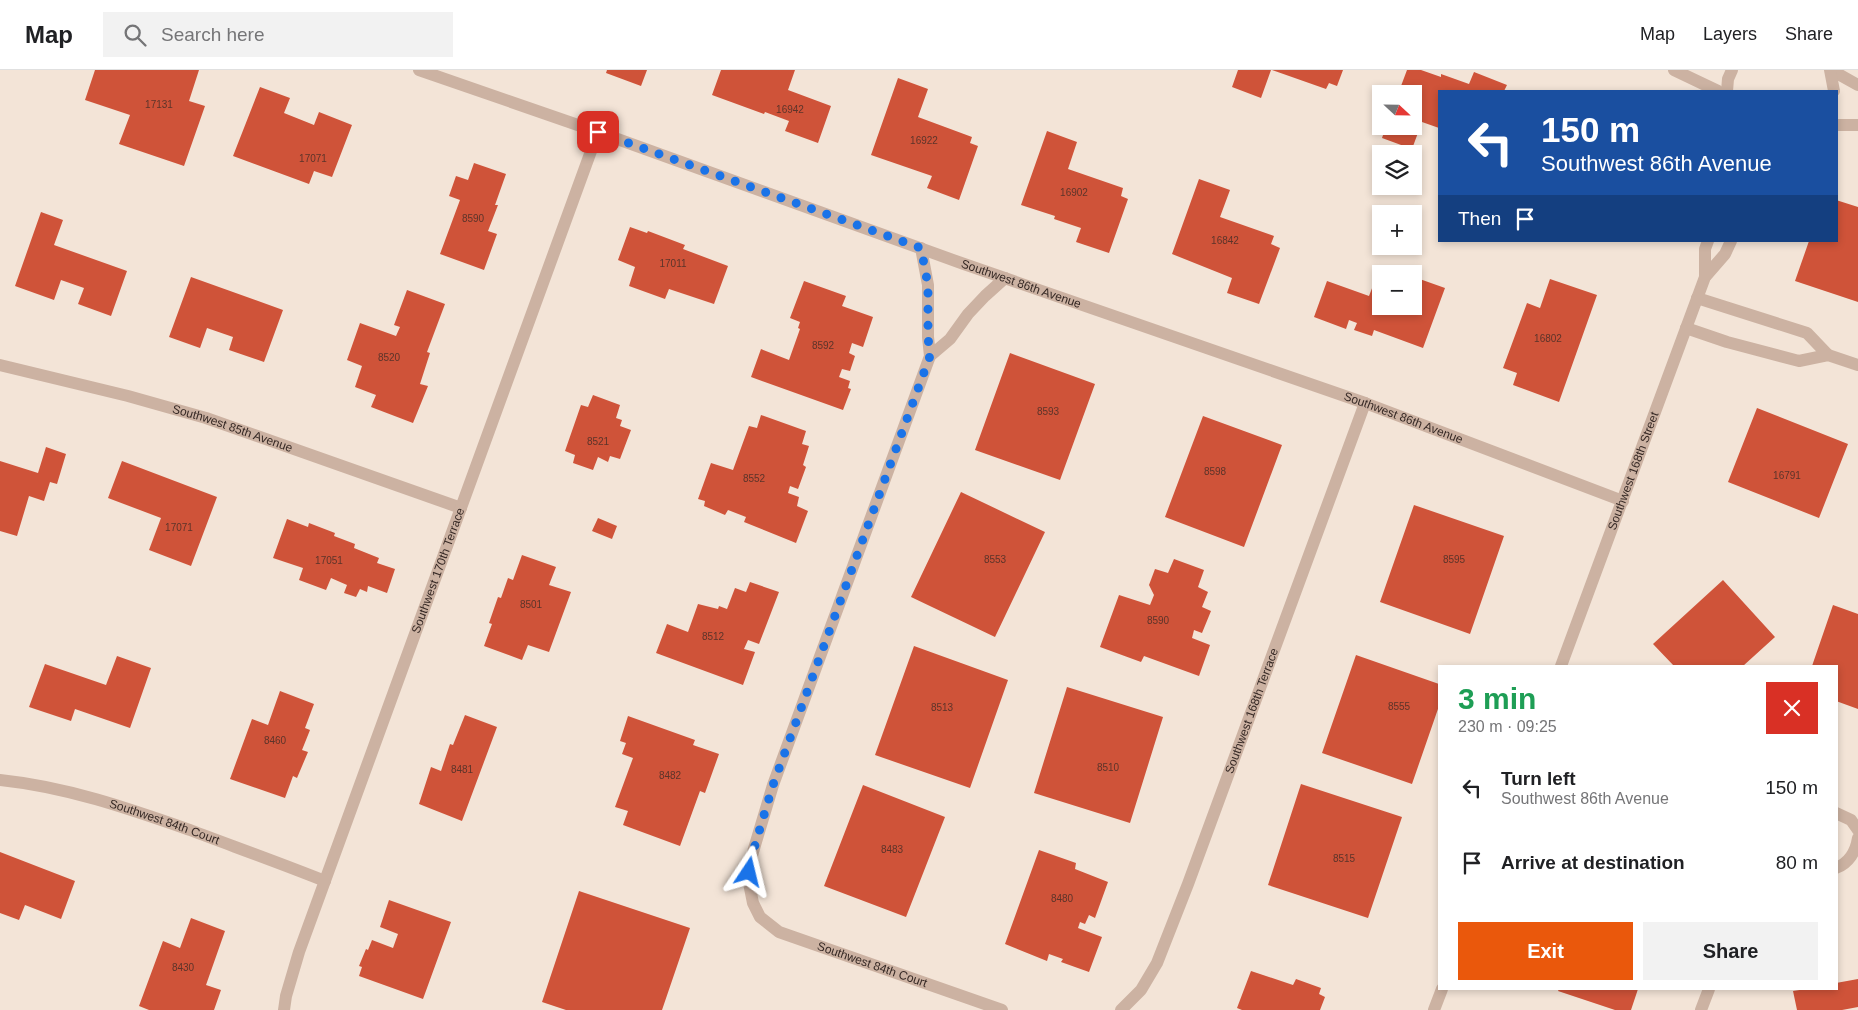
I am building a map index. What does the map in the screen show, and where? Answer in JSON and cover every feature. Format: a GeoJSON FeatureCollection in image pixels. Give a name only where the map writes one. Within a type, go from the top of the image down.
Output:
{"type":"FeatureCollection","features":[{"type":"Feature","properties":{"kind":"street","name":"Southwest 86th Avenue"},"geometry":{"type":"LineString","coordinates":[[419,70],[1005,278],[1365,403],[1623,501]]}},
{"type":"Feature","properties":{"kind":"street"},"geometry":{"type":"LineString","coordinates":[[1674,70],[1716,90]]}},
{"type":"Feature","properties":{"kind":"street"},"geometry":{"type":"LineString","coordinates":[[1727,90],[1728,79],[1732,70]]}},
{"type":"Feature","properties":{"kind":"street"},"geometry":{"type":"LineString","coordinates":[[1831,70],[1858,84]]}},
{"type":"Feature","properties":{"kind":"street"},"geometry":{"type":"LineString","coordinates":[[1831,70],[1834,90]]}},
{"type":"Feature","properties":{"kind":"street"},"geometry":{"type":"LineString","coordinates":[[1838,125],[1858,125]]}},
{"type":"Feature","properties":{"kind":"street","name":"Southwest 170th Terrace"},"geometry":{"type":"LineString","coordinates":[[284,1010],[286,996],[299,952],[598,132]]}},
{"type":"Feature","properties":{"kind":"street","name":"Southwest 168th Street"},"geometry":{"type":"LineString","coordinates":[[1705,277],[1705,249],[1708,242]]}},
{"type":"Feature","properties":{"kind":"street","name":"Southwest 168th Street"},"geometry":{"type":"LineString","coordinates":[[1562,665],[1705,277],[1725,254],[1731,242]]}},
{"type":"Feature","properties":{"kind":"street"},"geometry":{"type":"LineString","coordinates":[[921,248],[928,285],[930,356]]}},
{"type":"Feature","properties":{"kind":"street"},"geometry":{"type":"LineString","coordinates":[[930,356],[950,339],[984,296],[1005,278]]}},
{"type":"Feature","properties":{"kind":"street"},"geometry":{"type":"LineString","coordinates":[[1697,298],[1807,333],[1828,355],[1858,365]]}},
{"type":"Feature","properties":{"kind":"street"},"geometry":{"type":"LineString","coordinates":[[1686,328],[1727,342],[1799,361],[1828,355]]}},
{"type":"Feature","properties":{"kind":"street","name":"Southwest 84th Court"},"geometry":{"type":"LineString","coordinates":[[930,356],[773,785],[750,862],[749,883],[753,903],[760,917],[779,932],[1002,1010]]}},
{"type":"Feature","properties":{"kind":"street","name":"Southwest 85th Avenue"},"geometry":{"type":"LineString","coordinates":[[0,365],[128,396],[206,418],[461,508]]}},
{"type":"Feature","properties":{"kind":"street","name":"Southwest 168th Terrace"},"geometry":{"type":"LineString","coordinates":[[1121,1010],[1141,990],[1157,963],[1192,874],[1365,403]]}},
{"type":"Feature","properties":{"kind":"street","name":"Southwest 84th Court"},"geometry":{"type":"LineString","coordinates":[[0,780],[33,783],[75,792],[126,807],[325,880]]}},
{"type":"Feature","properties":{"kind":"street"},"geometry":{"type":"LineString","coordinates":[[1838,813],[1852,820],[1858,830]]}},
{"type":"Feature","properties":{"kind":"street"},"geometry":{"type":"LineString","coordinates":[[1838,867],[1852,857],[1858,838]]}},
{"type":"Feature","properties":{"kind":"street"},"geometry":{"type":"LineString","coordinates":[[1434,1010],[1442,990]]}},
{"type":"Feature","properties":{"kind":"street"},"geometry":{"type":"LineString","coordinates":[[1701,1010],[1709,990]]}},
{"type":"Feature","properties":{"kind":"building"},"geometry":{"type":"Polygon","coordinates":[[[95,70],[199,70],[189,101],[205,106],[184,166],[119,144],[130,115],[85,100],[95,70]]]}},
{"type":"Feature","properties":{"kind":"building"},"geometry":{"type":"Polygon","coordinates":[[[607,70],[647,70],[641,86],[606,73],[607,70]]]}},
{"type":"Feature","properties":{"kind":"building"},"geometry":{"type":"Polygon","coordinates":[[[721,70],[795,70],[788,90],[831,106],[818,143],[785,131],[789,121],[712,95],[721,70]]]}},
{"type":"Feature","properties":{"kind":"building"},"geometry":{"type":"Polygon","coordinates":[[[1238,70],[1271,70],[1261,98],[1232,87],[1238,70]]]}},
{"type":"Feature","properties":{"kind":"building"},"geometry":{"type":"Polygon","coordinates":[[[1272,70],[1343,70],[1337,86],[1329,83],[1326,89],[1272,70]]]}},
{"type":"Feature","properties":{"kind":"building"},"geometry":{"type":"Polygon","coordinates":[[[1407,70],[1421,70],[1441,77],[1441,74],[1469,84],[1474,72],[1507,85],[1504,90],[1438,90],[1438,128],[1422,122],[1422,85],[1401,85],[1407,70]]]}},
{"type":"Feature","properties":{"kind":"building"},"geometry":{"type":"Polygon","coordinates":[[[898,78],[928,89],[918,117],[972,137],[970,143],[978,146],[959,200],[927,188],[932,176],[871,155],[898,78]]]}},
{"type":"Feature","properties":{"kind":"building"},"geometry":{"type":"Polygon","coordinates":[[[260,87],[290,98],[284,113],[314,125],[319,112],[352,125],[332,177],[314,171],[309,184],[233,156],[260,87]]]}},
{"type":"Feature","properties":{"kind":"building"},"geometry":{"type":"Polygon","coordinates":[[[1047,131],[1077,142],[1068,169],[1123,188],[1121,196],[1128,199],[1109,253],[1076,242],[1081,228],[1054,219],[1055,216],[1021,205],[1047,131]]]}},
{"type":"Feature","properties":{"kind":"building"},"geometry":{"type":"Polygon","coordinates":[[[1383,135],[1417,135],[1413,145],[1401,145],[1382,138],[1383,135]]]}},
{"type":"Feature","properties":{"kind":"building"},"geometry":{"type":"Polygon","coordinates":[[[474,163],[506,174],[495,205],[498,205],[488,231],[497,234],[484,270],[440,254],[460,200],[449,196],[456,176],[468,180],[474,163]]]}},
{"type":"Feature","properties":{"kind":"building"},"geometry":{"type":"Polygon","coordinates":[[[1199,179],[1230,190],[1220,217],[1274,236],[1271,244],[1280,248],[1259,304],[1227,293],[1232,278],[1172,254],[1199,179]]]}},
{"type":"Feature","properties":{"kind":"building"},"geometry":{"type":"Polygon","coordinates":[[[1838,201],[1858,207],[1858,302],[1795,281],[1809,242],[1838,242],[1838,201]]]}},
{"type":"Feature","properties":{"kind":"building"},"geometry":{"type":"Polygon","coordinates":[[[41,212],[63,220],[54,245],[127,271],[111,316],[78,304],[84,288],[61,280],[54,300],[15,286],[41,212]]]}},
{"type":"Feature","properties":{"kind":"building"},"geometry":{"type":"Polygon","coordinates":[[[630,227],[647,233],[648,231],[685,245],[683,249],[728,266],[714,304],[669,289],[665,299],[629,286],[635,267],[618,260],[630,227]]]}},
{"type":"Feature","properties":{"kind":"building"},"geometry":{"type":"Polygon","coordinates":[[[191,277],[283,310],[264,362],[229,350],[233,337],[207,328],[200,348],[169,337],[191,277]]]}},
{"type":"Feature","properties":{"kind":"building"},"geometry":{"type":"Polygon","coordinates":[[[1550,279],[1597,295],[1559,402],[1513,385],[1517,373],[1503,368],[1527,303],[1540,308],[1550,279]]]}},
{"type":"Feature","properties":{"kind":"building"},"geometry":{"type":"Polygon","coordinates":[[[1422,280],[1445,288],[1423,348],[1374,330],[1372,336],[1354,330],[1357,323],[1349,320],[1346,329],[1314,317],[1327,281],[1369,296],[1372,288],[1372,315],[1422,315],[1422,280]]]}},
{"type":"Feature","properties":{"kind":"building"},"geometry":{"type":"Polygon","coordinates":[[[804,281],[846,296],[842,306],[873,317],[863,347],[852,343],[849,353],[855,356],[850,371],[842,369],[839,377],[850,381],[848,388],[851,389],[843,410],[751,377],[761,349],[789,360],[800,329],[798,328],[800,322],[790,318],[804,281]]]}},
{"type":"Feature","properties":{"kind":"building"},"geometry":{"type":"Polygon","coordinates":[[[407,290],[445,304],[427,352],[430,353],[420,384],[428,386],[413,423],[371,407],[376,395],[355,387],[362,366],[347,360],[360,323],[396,336],[400,327],[394,325],[407,290]]]}},
{"type":"Feature","properties":{"kind":"building"},"geometry":{"type":"Polygon","coordinates":[[[1010,353],[1095,384],[1060,480],[975,450],[1010,353]]]}},
{"type":"Feature","properties":{"kind":"building"},"geometry":{"type":"Polygon","coordinates":[[[593,395],[620,405],[616,418],[622,420],[620,426],[631,430],[620,459],[610,456],[608,462],[598,457],[593,470],[573,463],[575,455],[565,451],[581,405],[588,407],[593,395]]]}},
{"type":"Feature","properties":{"kind":"building"},"geometry":{"type":"Polygon","coordinates":[[[1757,408],[1848,444],[1819,518],[1728,482],[1757,408]]]}},
{"type":"Feature","properties":{"kind":"building"},"geometry":{"type":"Polygon","coordinates":[[[761,415],[806,431],[802,444],[809,446],[803,465],[806,467],[798,489],[790,486],[788,493],[799,497],[797,506],[808,511],[796,543],[744,522],[746,517],[728,510],[725,515],[704,506],[705,501],[698,499],[711,463],[733,470],[749,426],[757,428],[761,415]]]}},
{"type":"Feature","properties":{"kind":"building"},"geometry":{"type":"Polygon","coordinates":[[[1203,416],[1282,445],[1244,547],[1165,517],[1203,416]]]}},
{"type":"Feature","properties":{"kind":"building"},"geometry":{"type":"Polygon","coordinates":[[[46,447],[66,454],[57,484],[50,482],[44,501],[29,496],[17,536],[0,531],[0,461],[38,473],[46,447]]]}},
{"type":"Feature","properties":{"kind":"building"},"geometry":{"type":"Polygon","coordinates":[[[122,461],[217,497],[191,566],[149,550],[161,518],[108,498],[122,461]]]}},
{"type":"Feature","properties":{"kind":"building"},"geometry":{"type":"Polygon","coordinates":[[[961,492],[1045,532],[995,637],[911,597],[961,492]]]}},
{"type":"Feature","properties":{"kind":"building"},"geometry":{"type":"Polygon","coordinates":[[[1414,505],[1504,536],[1470,634],[1380,602],[1414,505]]]}},
{"type":"Feature","properties":{"kind":"building"},"geometry":{"type":"Polygon","coordinates":[[[598,518],[617,526],[612,539],[592,531],[598,518]]]}},
{"type":"Feature","properties":{"kind":"building"},"geometry":{"type":"Polygon","coordinates":[[[287,519],[308,527],[309,523],[335,533],[334,536],[355,544],[354,548],[379,558],[377,563],[395,569],[387,593],[368,586],[367,592],[360,589],[356,597],[344,593],[347,585],[331,578],[326,590],[299,580],[303,568],[273,558],[287,519]]]}},
{"type":"Feature","properties":{"kind":"building"},"geometry":{"type":"Polygon","coordinates":[[[522,555],[556,567],[549,585],[571,592],[549,652],[528,645],[522,660],[484,646],[492,624],[489,623],[498,597],[501,598],[508,578],[513,580],[522,555]]]}},
{"type":"Feature","properties":{"kind":"building"},"geometry":{"type":"Polygon","coordinates":[[[1174,559],[1204,570],[1198,587],[1208,592],[1202,607],[1211,611],[1202,633],[1194,630],[1192,638],[1210,645],[1199,676],[1144,656],[1141,662],[1100,647],[1119,595],[1150,605],[1154,595],[1149,585],[1155,569],[1168,573],[1174,559]]]}},
{"type":"Feature","properties":{"kind":"building"},"geometry":{"type":"Polygon","coordinates":[[[1723,580],[1775,637],[1744,665],[1673,665],[1653,644],[1723,580]]]}},
{"type":"Feature","properties":{"kind":"building"},"geometry":{"type":"Polygon","coordinates":[[[750,582],[779,592],[759,644],[748,640],[744,649],[755,652],[743,685],[656,653],[667,624],[688,632],[698,604],[718,609],[719,606],[727,609],[735,588],[746,592],[750,582]]]}},
{"type":"Feature","properties":{"kind":"building"},"geometry":{"type":"Polygon","coordinates":[[[1833,605],[1858,614],[1858,709],[1838,702],[1838,665],[1812,665],[1833,605]]]}},
{"type":"Feature","properties":{"kind":"building"},"geometry":{"type":"Polygon","coordinates":[[[914,646],[1008,680],[970,788],[875,755],[914,646]]]}},
{"type":"Feature","properties":{"kind":"building"},"geometry":{"type":"Polygon","coordinates":[[[1356,655],[1438,684],[1438,709],[1412,784],[1322,753],[1356,655]]]}},
{"type":"Feature","properties":{"kind":"building"},"geometry":{"type":"Polygon","coordinates":[[[117,656],[151,668],[130,728],[75,709],[71,721],[29,707],[45,664],[106,685],[117,656]]]}},
{"type":"Feature","properties":{"kind":"building"},"geometry":{"type":"Polygon","coordinates":[[[1067,687],[1163,717],[1130,823],[1034,793],[1067,687]]]}},
{"type":"Feature","properties":{"kind":"building"},"geometry":{"type":"Polygon","coordinates":[[[280,691],[314,704],[305,728],[310,730],[302,750],[308,752],[297,778],[293,776],[285,798],[230,779],[252,719],[268,725],[280,691]]]}},
{"type":"Feature","properties":{"kind":"building"},"geometry":{"type":"Polygon","coordinates":[[[465,715],[497,727],[462,821],[419,804],[431,767],[441,771],[450,744],[453,745],[465,715]]]}},
{"type":"Feature","properties":{"kind":"building"},"geometry":{"type":"Polygon","coordinates":[[[628,716],[695,740],[693,745],[719,754],[705,793],[700,791],[680,846],[623,825],[628,811],[615,807],[633,758],[622,754],[626,743],[620,741],[628,716]]]}},
{"type":"Feature","properties":{"kind":"building"},"geometry":{"type":"Polygon","coordinates":[[[1301,784],[1402,817],[1368,918],[1268,885],[1301,784]]]}},
{"type":"Feature","properties":{"kind":"building"},"geometry":{"type":"Polygon","coordinates":[[[863,785],[945,817],[906,917],[824,886],[863,785]]]}},
{"type":"Feature","properties":{"kind":"building"},"geometry":{"type":"Polygon","coordinates":[[[1039,850],[1076,863],[1075,869],[1108,882],[1095,918],[1089,915],[1085,924],[1080,922],[1078,928],[1102,937],[1089,972],[1061,962],[1063,959],[1049,954],[1047,961],[1005,944],[1039,850]]]}},
{"type":"Feature","properties":{"kind":"building"},"geometry":{"type":"Polygon","coordinates":[[[0,852],[75,881],[61,919],[25,905],[19,920],[0,913],[0,852]]]}},
{"type":"Feature","properties":{"kind":"building"},"geometry":{"type":"Polygon","coordinates":[[[579,891],[690,928],[662,1010],[566,1010],[542,1002],[579,891]]]}},
{"type":"Feature","properties":{"kind":"building"},"geometry":{"type":"Polygon","coordinates":[[[389,900],[451,922],[423,999],[359,976],[362,967],[359,966],[372,940],[393,948],[398,934],[380,927],[389,900]]]}},
{"type":"Feature","properties":{"kind":"building"},"geometry":{"type":"Polygon","coordinates":[[[191,918],[225,931],[206,985],[221,990],[214,1010],[149,1010],[139,1006],[163,941],[180,948],[191,918]]]}},
{"type":"Feature","properties":{"kind":"building"},"geometry":{"type":"Polygon","coordinates":[[[1251,971],[1293,985],[1296,979],[1321,988],[1319,994],[1325,997],[1320,1010],[1242,1010],[1237,1008],[1251,971]]]}},
{"type":"Feature","properties":{"kind":"building"},"geometry":{"type":"Polygon","coordinates":[[[1858,979],[1858,1007],[1842,1010],[1797,1010],[1793,991],[1838,990],[1838,983],[1858,979]]]}},
{"type":"Feature","properties":{"kind":"building"},"geometry":{"type":"Polygon","coordinates":[[[1638,990],[1631,1010],[1615,1010],[1558,991],[1638,990]]]}},
{"type":"Feature","properties":{"kind":"route"},"geometry":{"type":"LineString","coordinates":[[598,132],[921,248],[928,285],[930,356],[773,785],[757,835],[749,872]]}}]}
